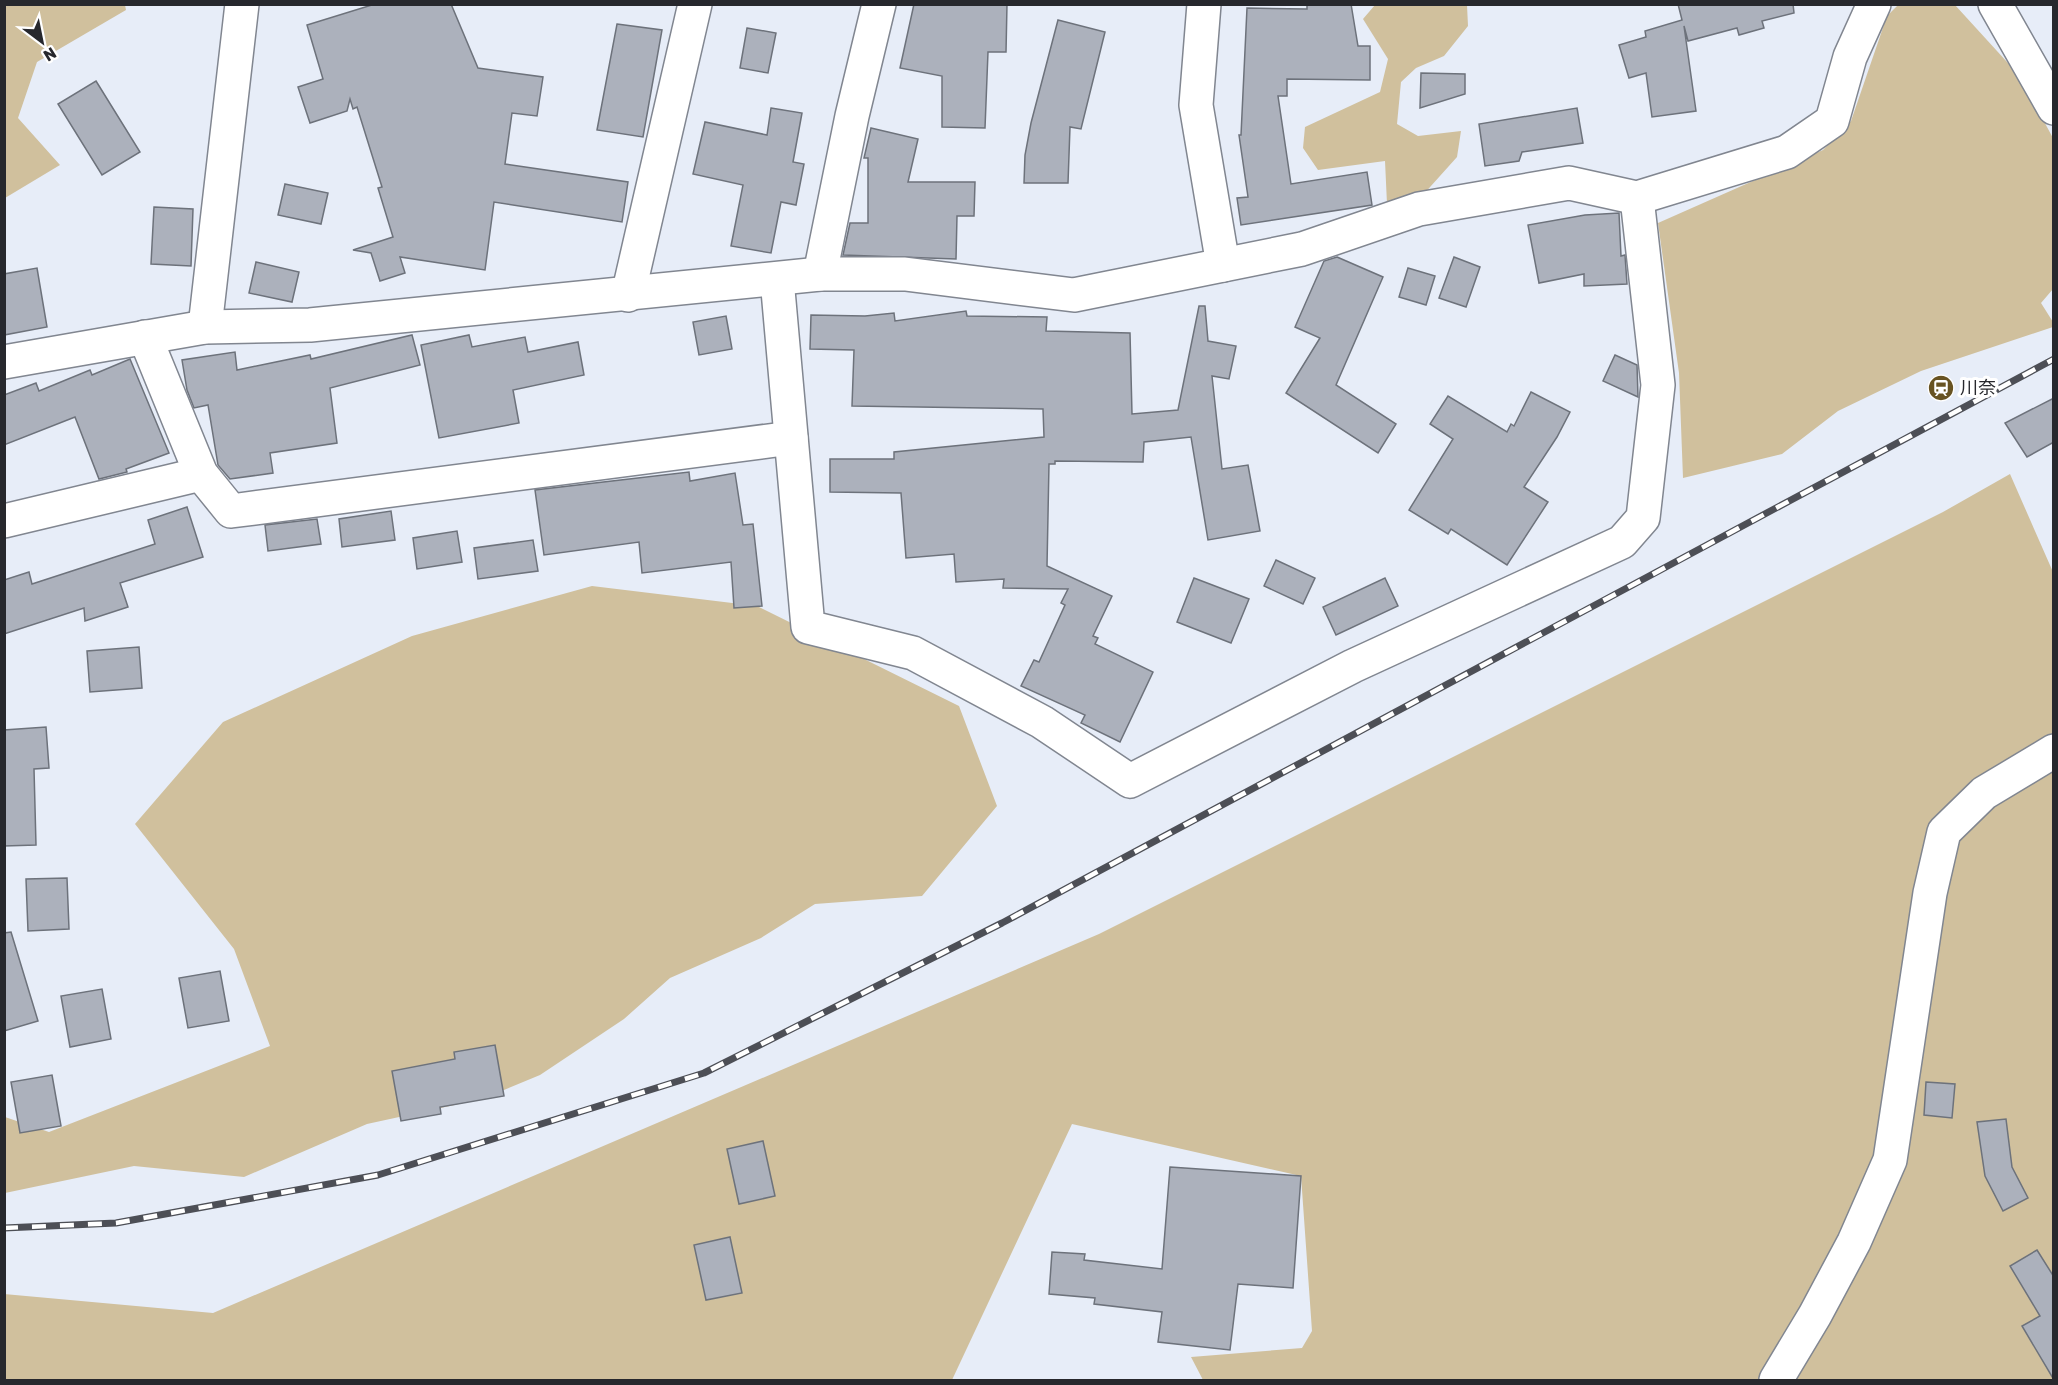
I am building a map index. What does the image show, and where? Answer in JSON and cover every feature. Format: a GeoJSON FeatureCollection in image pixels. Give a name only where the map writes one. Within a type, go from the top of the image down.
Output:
{"type":"FeatureCollection","features":[{"type":"Feature","properties":{"kind":"street"},"geometry":{"type":"LineString","coordinates":[[205,327],[242,4]]}},
{"type":"Feature","properties":{"kind":"street"},"geometry":{"type":"LineString","coordinates":[[628,295],[694,4]]}},
{"type":"Feature","properties":{"kind":"street"},"geometry":{"type":"LineString","coordinates":[[820,273],[852,116],[879,4]]}},
{"type":"Feature","properties":{"kind":"street"},"geometry":{"type":"LineString","coordinates":[[1204,4],[1196,105],[1223,265]]}},
{"type":"Feature","properties":{"kind":"street"},"geometry":{"type":"LineString","coordinates":[[4,362],[205,327],[310,325],[628,295],[820,273],[905,274],[1074,295],[1302,249],[1419,209],[1569,183],[1637,198],[1787,152],[1832,121],[1850,57],[1874,4]]}},
{"type":"Feature","properties":{"kind":"street"},"geometry":{"type":"LineString","coordinates":[[1995,4],[2045,74],[2054,108]]}},
{"type":"Feature","properties":{"kind":"street"},"geometry":{"type":"LineString","coordinates":[[777,279],[808,627],[913,653],[1042,722],[1130,781],[1353,666],[1622,542],[1643,518],[1658,385],[1637,198]]}},
{"type":"Feature","properties":{"kind":"street"},"geometry":{"type":"LineString","coordinates":[[145,337],[201,474],[231,511],[791,438]]}},
{"type":"Feature","properties":{"kind":"street"},"geometry":{"type":"LineString","coordinates":[[4,521],[201,474]]}},
{"type":"Feature","properties":{"kind":"street"},"geometry":{"type":"LineString","coordinates":[[1776,1380],[1815,1315],[1854,1242],[1890,1160],[1930,893],[1944,832],[1984,794],[2054,751]]}},
{"type":"Feature","properties":{"kind":"shaded area"},"geometry":{"type":"Polygon","coordinates":[[[5,5],[125,5],[126,10],[37,62],[18,118],[60,165],[5,198],[5,5]]]}},
{"type":"Feature","properties":{"kind":"shaded area"},"geometry":{"type":"Polygon","coordinates":[[[1375,5],[1467,5],[1468,26],[1444,56],[1416,68],[1401,82],[1397,124],[1418,136],[1461,131],[1457,157],[1422,196],[1387,204],[1385,161],[1318,170],[1303,148],[1305,127],[1380,92],[1388,59],[1363,19],[1375,5]]]}},
{"type":"Feature","properties":{"kind":"shaded area"},"geometry":{"type":"Polygon","coordinates":[[[1898,5],[1955,5],[2018,74],[2053,138],[2053,289],[2041,303],[2053,322],[2053,327],[1921,371],[1838,411],[1782,454],[1683,478],[1679,373],[1658,223],[1823,150],[1851,121],[1887,16],[1898,5]]]}},
{"type":"Feature","properties":{"kind":"shaded area"},"geometry":{"type":"Polygon","coordinates":[[[2010,474],[2053,572],[2053,1380],[1203,1380],[1191,1357],[1302,1348],[1312,1331],[1301,1176],[1072,1124],[952,1380],[5,1380],[4,1294],[213,1313],[1099,934],[1943,512],[2010,474]]]}},
{"type":"Feature","properties":{"kind":"shaded area"},"geometry":{"type":"Polygon","coordinates":[[[592,586],[757,606],[959,706],[997,806],[922,896],[815,904],[761,938],[670,978],[624,1019],[540,1075],[482,1099],[367,1124],[244,1177],[134,1166],[5,1193],[5,1117],[49,1132],[270,1046],[234,949],[135,824],[223,722],[412,636],[592,586]]]}},
{"type":"Feature","properties":{"kind":"building"},"geometry":{"type":"Polygon","coordinates":[[[375,4],[451,4],[478,68],[543,77],[537,116],[512,113],[505,164],[628,182],[622,222],[494,202],[485,270],[400,257],[405,273],[380,281],[371,253],[353,250],[393,237],[378,188],[382,187],[357,107],[353,109],[350,99],[347,111],[310,123],[298,87],[323,79],[307,25],[375,4]]]}},
{"type":"Feature","properties":{"kind":"building"},"geometry":{"type":"Polygon","coordinates":[[[914,4],[1007,4],[1006,52],[988,52],[985,128],[942,127],[942,76],[900,68],[914,4]]]}},
{"type":"Feature","properties":{"kind":"building"},"geometry":{"type":"Polygon","coordinates":[[[1307,4],[1351,4],[1358,46],[1370,46],[1370,80],[1287,79],[1287,96],[1278,96],[1291,184],[1367,172],[1372,205],[1241,225],[1237,198],[1248,197],[1239,135],[1241,135],[1247,8],[1307,9],[1307,4]]]}},
{"type":"Feature","properties":{"kind":"building"},"geometry":{"type":"Polygon","coordinates":[[[1678,4],[1793,4],[1794,13],[1762,21],[1764,28],[1739,35],[1737,28],[1688,41],[1684,26],[1696,111],[1652,117],[1646,73],[1629,78],[1619,45],[1646,37],[1645,31],[1682,20],[1678,4]]]}},
{"type":"Feature","properties":{"kind":"building"},"geometry":{"type":"Polygon","coordinates":[[[1058,20],[1105,32],[1081,129],[1070,127],[1068,183],[1024,183],[1025,155],[1031,123],[1058,20]]]}},
{"type":"Feature","properties":{"kind":"building"},"geometry":{"type":"Polygon","coordinates":[[[617,24],[662,30],[643,137],[597,130],[617,24]]]}},
{"type":"Feature","properties":{"kind":"building"},"geometry":{"type":"Polygon","coordinates":[[[747,28],[776,33],[768,73],[740,68],[747,28]]]}},
{"type":"Feature","properties":{"kind":"building"},"geometry":{"type":"Polygon","coordinates":[[[1421,73],[1465,74],[1465,94],[1420,108],[1421,73]]]}},
{"type":"Feature","properties":{"kind":"building"},"geometry":{"type":"Polygon","coordinates":[[[96,81],[140,152],[102,175],[58,104],[96,81]]]}},
{"type":"Feature","properties":{"kind":"building"},"geometry":{"type":"Polygon","coordinates":[[[771,108],[802,113],[793,162],[804,164],[796,205],[781,202],[771,253],[731,246],[743,185],[693,174],[705,122],[767,135],[771,108]]]}},
{"type":"Feature","properties":{"kind":"building"},"geometry":{"type":"Polygon","coordinates":[[[1577,108],[1583,143],[1522,152],[1519,161],[1485,166],[1479,124],[1577,108]]]}},
{"type":"Feature","properties":{"kind":"building"},"geometry":{"type":"Polygon","coordinates":[[[871,128],[918,139],[908,182],[975,182],[974,216],[957,216],[956,259],[843,255],[850,223],[868,223],[868,158],[864,158],[871,128]]]}},
{"type":"Feature","properties":{"kind":"building"},"geometry":{"type":"Polygon","coordinates":[[[285,184],[328,193],[321,224],[278,215],[285,184]]]}},
{"type":"Feature","properties":{"kind":"building"},"geometry":{"type":"Polygon","coordinates":[[[154,207],[193,209],[191,266],[151,264],[154,207]]]}},
{"type":"Feature","properties":{"kind":"building"},"geometry":{"type":"Polygon","coordinates":[[[1619,213],[1621,256],[1625,255],[1627,284],[1584,286],[1584,274],[1539,283],[1528,225],[1585,215],[1619,213]]]}},
{"type":"Feature","properties":{"kind":"building"},"geometry":{"type":"Polygon","coordinates":[[[1337,257],[1383,277],[1336,385],[1396,424],[1378,453],[1286,393],[1320,338],[1295,327],[1324,261],[1337,257]]]}},
{"type":"Feature","properties":{"kind":"building"},"geometry":{"type":"Polygon","coordinates":[[[1454,257],[1480,267],[1466,307],[1439,298],[1454,257]]]}},
{"type":"Feature","properties":{"kind":"building"},"geometry":{"type":"Polygon","coordinates":[[[256,262],[299,272],[292,302],[249,293],[256,262]]]}},
{"type":"Feature","properties":{"kind":"building"},"geometry":{"type":"Polygon","coordinates":[[[37,268],[47,327],[4,335],[4,274],[37,268]]]}},
{"type":"Feature","properties":{"kind":"building"},"geometry":{"type":"Polygon","coordinates":[[[1408,268],[1435,276],[1426,305],[1399,297],[1408,268]]]}},
{"type":"Feature","properties":{"kind":"building"},"geometry":{"type":"Polygon","coordinates":[[[1199,306],[1205,306],[1208,341],[1236,346],[1229,379],[1212,376],[1222,469],[1248,465],[1260,531],[1208,540],[1191,437],[1144,442],[1143,462],[1055,461],[1055,464],[1049,464],[1047,566],[1112,596],[1093,636],[1098,638],[1095,644],[1153,672],[1120,742],[1081,723],[1085,715],[1021,686],[1034,660],[1039,662],[1065,605],[1061,603],[1068,589],[1003,588],[1004,579],[956,582],[954,554],[906,558],[901,493],[830,492],[830,459],[894,459],[894,452],[1044,437],[1043,409],[852,406],[854,350],[810,349],[811,315],[865,316],[894,313],[895,321],[966,311],[967,316],[1047,317],[1046,331],[1130,333],[1132,414],[1178,410],[1199,306]]]}},
{"type":"Feature","properties":{"kind":"building"},"geometry":{"type":"Polygon","coordinates":[[[726,316],[732,349],[699,355],[693,322],[726,316]]]}},
{"type":"Feature","properties":{"kind":"building"},"geometry":{"type":"Polygon","coordinates":[[[412,335],[420,365],[330,388],[337,443],[270,453],[273,473],[230,479],[218,465],[208,405],[194,408],[187,390],[182,360],[235,352],[237,370],[310,355],[311,359],[412,335]]]}},
{"type":"Feature","properties":{"kind":"building"},"geometry":{"type":"Polygon","coordinates":[[[469,335],[472,347],[525,337],[528,352],[578,342],[584,375],[513,390],[519,423],[439,438],[421,345],[469,335]]]}},
{"type":"Feature","properties":{"kind":"building"},"geometry":{"type":"Polygon","coordinates":[[[1615,355],[1637,365],[1638,397],[1603,381],[1615,355]]]}},
{"type":"Feature","properties":{"kind":"building"},"geometry":{"type":"Polygon","coordinates":[[[130,359],[169,453],[126,469],[127,472],[99,479],[75,417],[4,445],[4,395],[36,383],[39,391],[90,370],[92,375],[130,359]]]}},
{"type":"Feature","properties":{"kind":"building"},"geometry":{"type":"Polygon","coordinates":[[[1531,392],[1570,412],[1557,437],[1524,487],[1548,502],[1507,565],[1451,529],[1448,534],[1409,510],[1453,439],[1430,424],[1448,396],[1507,432],[1511,424],[1514,426],[1531,392]]]}},
{"type":"Feature","properties":{"kind":"building"},"geometry":{"type":"Polygon","coordinates":[[[2054,398],[2054,442],[2027,457],[2005,423],[2054,398]]]}},
{"type":"Feature","properties":{"kind":"building"},"geometry":{"type":"Polygon","coordinates":[[[689,472],[690,481],[735,473],[743,525],[753,524],[762,606],[734,608],[731,562],[642,573],[639,542],[544,555],[535,490],[689,472]]]}},
{"type":"Feature","properties":{"kind":"building"},"geometry":{"type":"Polygon","coordinates":[[[187,507],[203,557],[120,583],[128,607],[85,621],[84,608],[4,634],[4,580],[29,572],[32,584],[155,544],[148,520],[187,507]]]}},
{"type":"Feature","properties":{"kind":"building"},"geometry":{"type":"Polygon","coordinates":[[[391,511],[395,540],[342,547],[339,519],[391,511]]]}},
{"type":"Feature","properties":{"kind":"building"},"geometry":{"type":"Polygon","coordinates":[[[317,519],[321,544],[268,551],[265,525],[317,519]]]}},
{"type":"Feature","properties":{"kind":"building"},"geometry":{"type":"Polygon","coordinates":[[[457,531],[462,562],[417,569],[413,538],[457,531]]]}},
{"type":"Feature","properties":{"kind":"building"},"geometry":{"type":"Polygon","coordinates":[[[533,540],[538,571],[478,579],[474,548],[533,540]]]}},
{"type":"Feature","properties":{"kind":"building"},"geometry":{"type":"Polygon","coordinates":[[[1276,560],[1315,578],[1303,604],[1264,586],[1276,560]]]}},
{"type":"Feature","properties":{"kind":"building"},"geometry":{"type":"Polygon","coordinates":[[[1194,578],[1249,599],[1231,643],[1177,622],[1194,578]]]}},
{"type":"Feature","properties":{"kind":"building"},"geometry":{"type":"Polygon","coordinates":[[[1385,578],[1398,606],[1336,635],[1323,607],[1385,578]]]}},
{"type":"Feature","properties":{"kind":"building"},"geometry":{"type":"Polygon","coordinates":[[[139,647],[142,688],[90,692],[87,651],[139,647]]]}},
{"type":"Feature","properties":{"kind":"building"},"geometry":{"type":"Polygon","coordinates":[[[46,727],[49,768],[34,769],[36,845],[4,846],[4,730],[46,727]]]}},
{"type":"Feature","properties":{"kind":"building"},"geometry":{"type":"Polygon","coordinates":[[[67,878],[69,929],[28,931],[26,879],[67,878]]]}},
{"type":"Feature","properties":{"kind":"building"},"geometry":{"type":"Polygon","coordinates":[[[11,932],[38,1021],[4,1031],[4,933],[11,932]]]}},
{"type":"Feature","properties":{"kind":"building"},"geometry":{"type":"Polygon","coordinates":[[[220,971],[229,1021],[188,1028],[179,978],[220,971]]]}},
{"type":"Feature","properties":{"kind":"building"},"geometry":{"type":"Polygon","coordinates":[[[102,989],[111,1039],[70,1047],[61,996],[102,989]]]}},
{"type":"Feature","properties":{"kind":"building"},"geometry":{"type":"Polygon","coordinates":[[[495,1045],[504,1096],[440,1107],[441,1114],[401,1121],[392,1071],[455,1059],[454,1052],[495,1045]]]}},
{"type":"Feature","properties":{"kind":"building"},"geometry":{"type":"Polygon","coordinates":[[[52,1075],[61,1126],[20,1133],[11,1082],[52,1075]]]}},
{"type":"Feature","properties":{"kind":"building"},"geometry":{"type":"Polygon","coordinates":[[[1926,1082],[1955,1084],[1952,1118],[1924,1115],[1926,1082]]]}},
{"type":"Feature","properties":{"kind":"building"},"geometry":{"type":"Polygon","coordinates":[[[2006,1119],[2012,1167],[2028,1198],[2003,1211],[1985,1176],[1977,1122],[2006,1119]]]}},
{"type":"Feature","properties":{"kind":"building"},"geometry":{"type":"Polygon","coordinates":[[[763,1141],[775,1196],[739,1204],[727,1149],[763,1141]]]}},
{"type":"Feature","properties":{"kind":"building"},"geometry":{"type":"Polygon","coordinates":[[[1170,1167],[1301,1176],[1293,1288],[1238,1284],[1230,1350],[1158,1342],[1162,1312],[1094,1304],[1095,1298],[1049,1294],[1052,1252],[1085,1254],[1084,1260],[1162,1269],[1170,1167]]]}},
{"type":"Feature","properties":{"kind":"building"},"geometry":{"type":"Polygon","coordinates":[[[730,1237],[742,1293],[706,1300],[694,1245],[730,1237]]]}},
{"type":"Feature","properties":{"kind":"building"},"geometry":{"type":"Polygon","coordinates":[[[2037,1250],[2054,1277],[2054,1380],[2022,1326],[2040,1316],[2010,1266],[2037,1250]]]}},
{"type":"Feature","properties":{"kind":"railway"},"geometry":{"type":"LineString","coordinates":[[4,1228],[116,1223],[378,1175],[704,1073],[1002,923],[2054,359]]}},
{"type":"Feature","properties":{"kind":"place","name":"川奈"},"geometry":{"type":"Point","coordinates":[1941,388]}}]}
